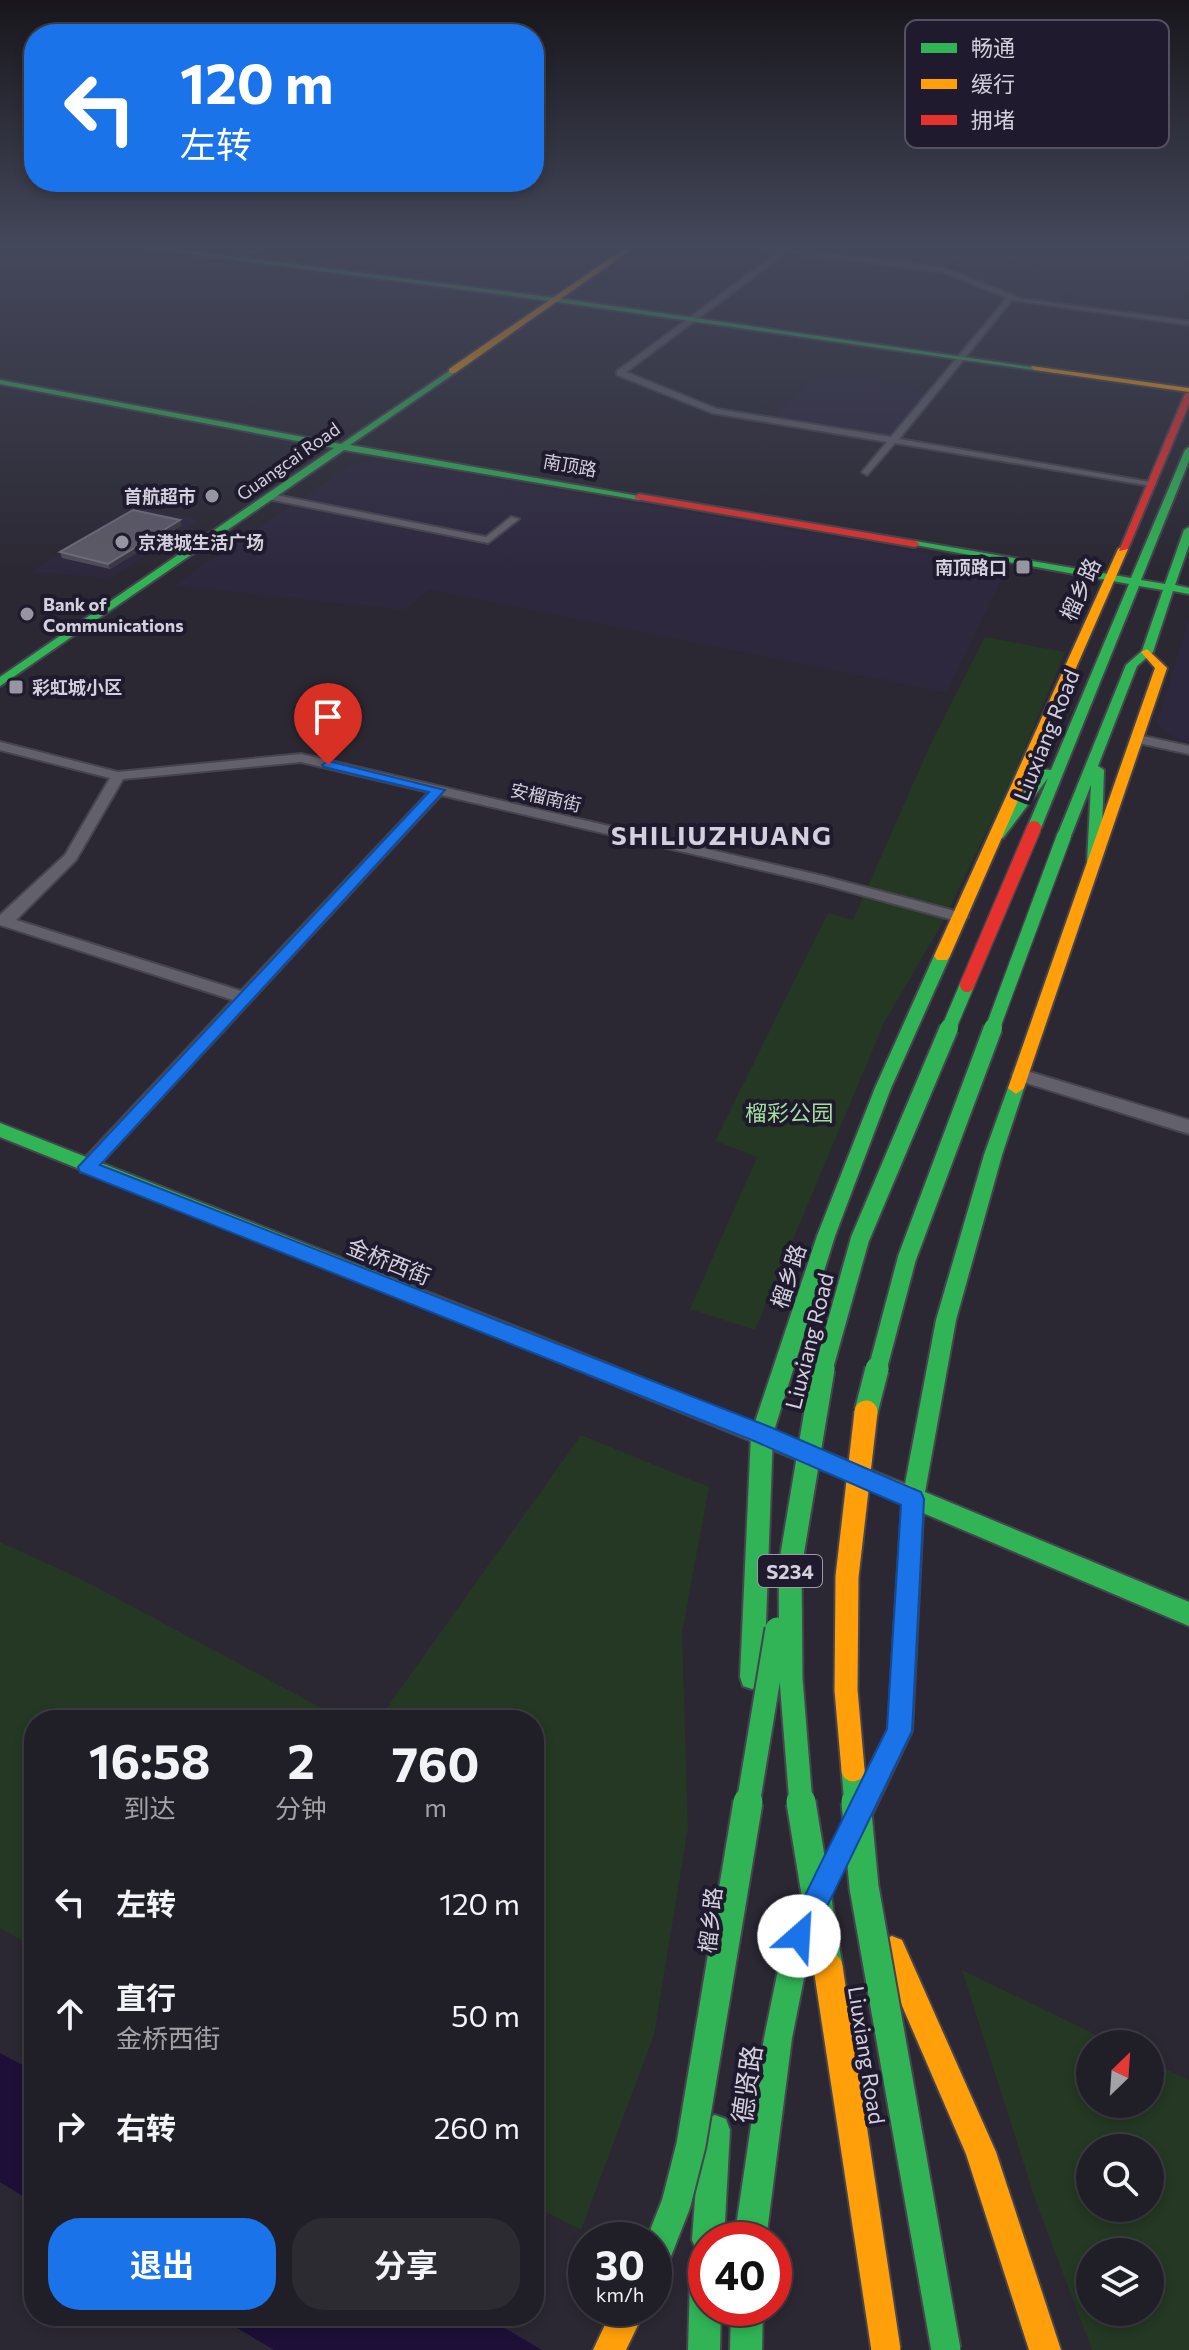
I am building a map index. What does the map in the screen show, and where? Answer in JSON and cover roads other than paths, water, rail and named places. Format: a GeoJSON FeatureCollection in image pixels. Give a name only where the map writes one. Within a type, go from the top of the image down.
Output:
{"type":"FeatureCollection","features":[{"type":"Feature","properties":{"kind":"main road","name":"Guangcai Road"},"geometry":{"type":"LineString","coordinates":[[0,661],[336,445],[470,354]]}},
{"type":"Feature","properties":{"kind":"main road"},"geometry":{"type":"LineString","coordinates":[[954,354],[1189,383]]}},
{"type":"Feature","properties":{"kind":"main road"},"geometry":{"type":"LineString","coordinates":[[964,355],[1189,392]]}},
{"type":"Feature","properties":{"kind":"main road","name":"南顶路"},"geometry":{"type":"LineString","coordinates":[[0,382],[336,445],[1111,578],[1182,586]]}},
{"type":"Feature","properties":{"kind":"main road","name":"榴乡路"},"geometry":{"type":"LineString","coordinates":[[709,2222],[720,2048],[748,1790],[762,1434],[843,1192],[883,1088],[1111,578],[1189,392]]}},
{"type":"Feature","properties":{"kind":"main road","name":"Guangcai Road"},"geometry":{"type":"LineString","coordinates":[[0,682],[271,497],[336,445]]}},
{"type":"Feature","properties":{"kind":"main road","name":"Liuxiang Road"},"geometry":{"type":"LineString","coordinates":[[886,2350],[859,2159],[801,1801],[791,1679],[790,1567],[821,1377],[860,1239],[1034,828],[1189,450]]}},
{"type":"Feature","properties":{"kind":"main road","name":"Liuxiang Road"},"geometry":{"type":"LineString","coordinates":[[946,2350],[864,1887],[846,1690],[847,1577],[862,1428],[907,1258],[1064,836],[1132,665],[1147,652],[1166,599],[1182,586],[1189,530]]}},
{"type":"Feature","properties":{"kind":"main road"},"geometry":{"type":"LineString","coordinates":[[913,1499],[946,1320],[993,1155],[1161,668],[1147,652]]}},
{"type":"Feature","properties":{"kind":"main road"},"geometry":{"type":"LineString","coordinates":[[998,835],[1068,743]]}},
{"type":"Feature","properties":{"kind":"main road"},"geometry":{"type":"LineString","coordinates":[[1094,862],[1099,748]]}},
{"type":"Feature","properties":{"kind":"main road","name":"金桥西街"},"geometry":{"type":"LineString","coordinates":[[0,1130],[762,1434],[1189,1614]]}},
{"type":"Feature","properties":{"kind":"main road","name":"德贤路"},"geometry":{"type":"LineString","coordinates":[[752,2222],[778,2038],[799,1936],[900,1731],[913,1499]]}},
{"type":"Feature","properties":{"kind":"main road"},"geometry":{"type":"LineString","coordinates":[[669,2222],[690,2151],[760,1713],[790,1567]]}},
{"type":"Feature","properties":{"kind":"main road"},"geometry":{"type":"LineString","coordinates":[[864,1887],[981,2152],[1045,2350]]}},
{"type":"Feature","properties":{"kind":"main road"},"geometry":{"type":"LineString","coordinates":[[609,2350],[621,2326]]}},
{"type":"Feature","properties":{"kind":"main road"},"geometry":{"type":"LineString","coordinates":[[627,2350],[635,2326]]}},
{"type":"Feature","properties":{"kind":"main road"},"geometry":{"type":"LineString","coordinates":[[704,2326],[704,2350]]}},
{"type":"Feature","properties":{"kind":"main road"},"geometry":{"type":"LineString","coordinates":[[746,2350],[747,2326]]}},
{"type":"Feature","properties":{"kind":"street"},"geometry":{"type":"LineString","coordinates":[[645,354],[620,373],[715,411],[1151,483]]}},
{"type":"Feature","properties":{"kind":"street"},"geometry":{"type":"LineString","coordinates":[[867,472],[964,355]]}},
{"type":"Feature","properties":{"kind":"street"},"geometry":{"type":"LineString","coordinates":[[271,497],[488,540],[514,519]]}},
{"type":"Feature","properties":{"kind":"street"},"geometry":{"type":"LineString","coordinates":[[1138,739],[1189,750]]}},
{"type":"Feature","properties":{"kind":"street","name":"安榴南街"},"geometry":{"type":"LineString","coordinates":[[0,746],[118,776],[301,758],[823,880],[961,917]]}},
{"type":"Feature","properties":{"kind":"street"},"geometry":{"type":"LineString","coordinates":[[118,776],[71,857],[3,921],[245,998]]}},
{"type":"Feature","properties":{"kind":"street"},"geometry":{"type":"LineString","coordinates":[[87,1167],[438,790]]}},
{"type":"Feature","properties":{"kind":"street"},"geometry":{"type":"LineString","coordinates":[[1020,1075],[1189,1127]]}},
{"type":"Feature","properties":{"kind":"place","name":"首航超市"},"geometry":{"type":"Point","coordinates":[212,496]}},
{"type":"Feature","properties":{"kind":"place","name":"京港城生活广场"},"geometry":{"type":"Point","coordinates":[122,542]}},
{"type":"Feature","properties":{"kind":"place","name":"南顶路口"},"geometry":{"type":"Point","coordinates":[1023,567]}},
{"type":"Feature","properties":{"kind":"place","name":"Bank of Communications"},"geometry":{"type":"Point","coordinates":[27,614]}},
{"type":"Feature","properties":{"kind":"place","name":"彩虹城小区"},"geometry":{"type":"Point","coordinates":[16,687]}},
{"type":"Feature","properties":{"kind":"district","name":"SHILIUZHUANG"},"geometry":{"type":"Point","coordinates":[722,834]}},
{"type":"Feature","properties":{"kind":"park label","name":"榴彩公园"},"geometry":{"type":"Point","coordinates":[789,1112]}}]}
